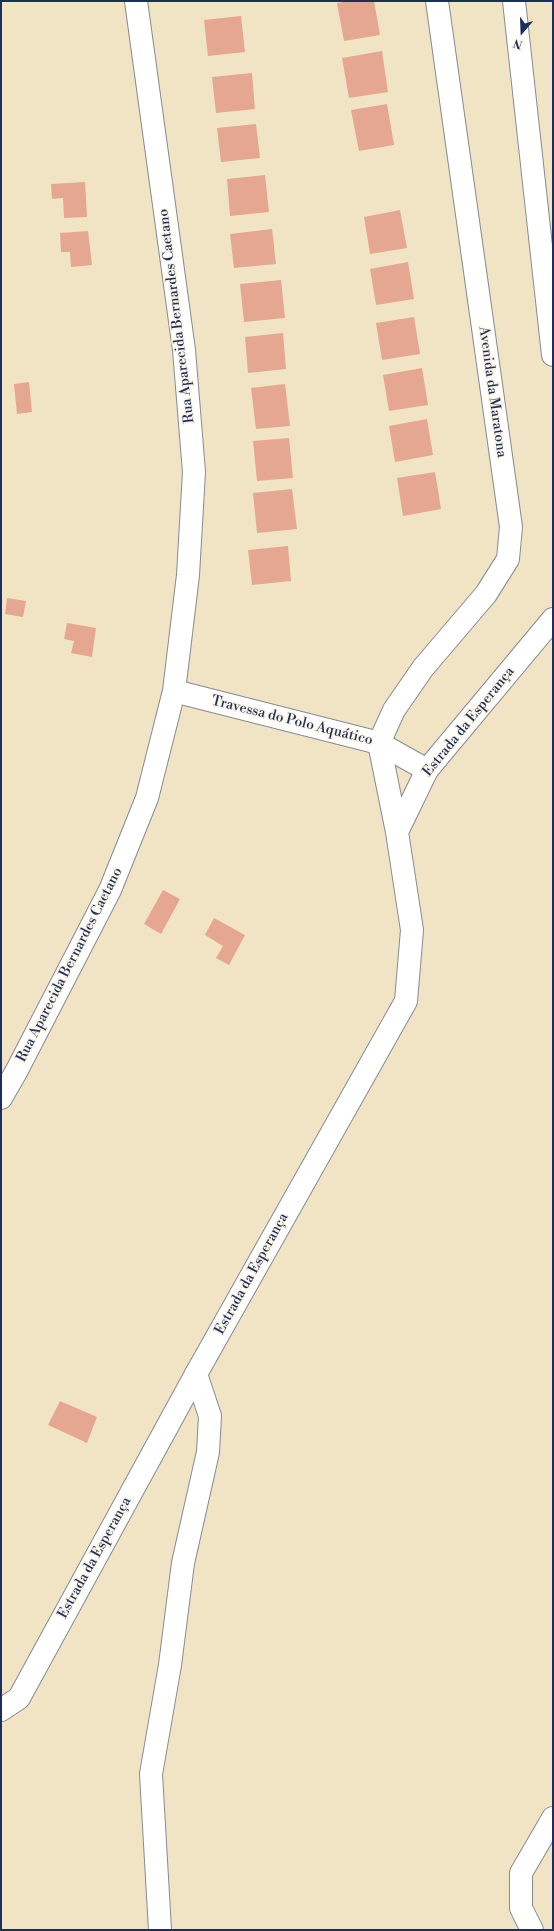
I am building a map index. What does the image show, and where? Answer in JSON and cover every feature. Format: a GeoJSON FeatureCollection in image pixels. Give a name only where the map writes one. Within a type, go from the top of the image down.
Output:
{"type":"FeatureCollection","features":[{"type":"Feature","properties":{"kind":"street","name":"Rua Aparecida Bernardes Caetano"},"geometry":{"type":"LineString","coordinates":[[1,1098],[9,1068],[110,890],[147,798],[174,691],[188,575],[194,472],[184,350],[136,1]]}},
{"type":"Feature","properties":{"kind":"street","name":"Avenida da Maratona"},"geometry":{"type":"LineString","coordinates":[[378,742],[394,710],[423,668],[486,594],[508,559],[510,527],[438,1]]}},
{"type":"Feature","properties":{"kind":"street"},"geometry":{"type":"LineString","coordinates":[[514,1],[553,355]]}},
{"type":"Feature","properties":{"kind":"street","name":"Estrada da Esperança"},"geometry":{"type":"LineString","coordinates":[[398,832],[427,770],[553,619]]}},
{"type":"Feature","properties":{"kind":"street","name":"Travessa do Polo Aquático"},"geometry":{"type":"LineString","coordinates":[[174,691],[378,742],[427,770]]}},
{"type":"Feature","properties":{"kind":"street","name":"Estrada da Esperança"},"geometry":{"type":"LineString","coordinates":[[1,1710],[19,1698],[196,1374],[406,1001],[412,930],[398,832],[378,742]]}},
{"type":"Feature","properties":{"kind":"street"},"geometry":{"type":"LineString","coordinates":[[160,1930],[151,1774],[170,1665],[183,1563],[208,1452],[210,1416],[196,1374]]}},
{"type":"Feature","properties":{"kind":"street"},"geometry":{"type":"LineString","coordinates":[[532,1930],[521,1908],[521,1872],[553,1818]]}},
{"type":"Feature","properties":{"kind":"building"},"geometry":{"type":"Polygon","coordinates":[[[350,1],[374,1],[380,35],[344,41],[337,3],[350,1]]]}},
{"type":"Feature","properties":{"kind":"building"},"geometry":{"type":"Polygon","coordinates":[[[241,16],[245,52],[208,56],[204,20],[241,16]]]}},
{"type":"Feature","properties":{"kind":"building"},"geometry":{"type":"Polygon","coordinates":[[[382,51],[388,92],[349,98],[342,58],[382,51]]]}},
{"type":"Feature","properties":{"kind":"building"},"geometry":{"type":"Polygon","coordinates":[[[252,73],[255,109],[216,113],[212,77],[252,73]]]}},
{"type":"Feature","properties":{"kind":"building"},"geometry":{"type":"Polygon","coordinates":[[[387,104],[394,145],[359,151],[351,110],[387,104]]]}},
{"type":"Feature","properties":{"kind":"building"},"geometry":{"type":"Polygon","coordinates":[[[256,124],[260,158],[221,162],[217,128],[256,124]]]}},
{"type":"Feature","properties":{"kind":"building"},"geometry":{"type":"Polygon","coordinates":[[[265,175],[269,212],[230,216],[227,179],[265,175]]]}},
{"type":"Feature","properties":{"kind":"building"},"geometry":{"type":"Polygon","coordinates":[[[85,182],[87,217],[64,218],[63,198],[52,199],[51,184],[85,182]]]}},
{"type":"Feature","properties":{"kind":"building"},"geometry":{"type":"Polygon","coordinates":[[[400,210],[407,248],[370,254],[364,217],[400,210]]]}},
{"type":"Feature","properties":{"kind":"building"},"geometry":{"type":"Polygon","coordinates":[[[272,229],[276,264],[234,268],[230,234],[272,229]]]}},
{"type":"Feature","properties":{"kind":"building"},"geometry":{"type":"Polygon","coordinates":[[[88,231],[92,265],[71,267],[70,252],[61,252],[60,233],[88,231]]]}},
{"type":"Feature","properties":{"kind":"building"},"geometry":{"type":"Polygon","coordinates":[[[408,262],[414,299],[376,305],[370,269],[408,262]]]}},
{"type":"Feature","properties":{"kind":"building"},"geometry":{"type":"Polygon","coordinates":[[[281,280],[285,318],[244,322],[240,284],[281,280]]]}},
{"type":"Feature","properties":{"kind":"building"},"geometry":{"type":"Polygon","coordinates":[[[414,317],[420,354],[382,360],[376,323],[414,317]]]}},
{"type":"Feature","properties":{"kind":"building"},"geometry":{"type":"Polygon","coordinates":[[[283,333],[286,369],[248,373],[245,337],[283,333]]]}},
{"type":"Feature","properties":{"kind":"building"},"geometry":{"type":"Polygon","coordinates":[[[422,368],[428,405],[389,411],[383,375],[422,368]]]}},
{"type":"Feature","properties":{"kind":"building"},"geometry":{"type":"Polygon","coordinates":[[[29,382],[32,412],[17,414],[14,384],[29,382]]]}},
{"type":"Feature","properties":{"kind":"building"},"geometry":{"type":"Polygon","coordinates":[[[285,384],[290,426],[256,429],[251,388],[285,384]]]}},
{"type":"Feature","properties":{"kind":"building"},"geometry":{"type":"Polygon","coordinates":[[[427,419],[433,455],[395,462],[389,426],[427,419]]]}},
{"type":"Feature","properties":{"kind":"building"},"geometry":{"type":"Polygon","coordinates":[[[289,438],[293,478],[257,481],[253,441],[289,438]]]}},
{"type":"Feature","properties":{"kind":"building"},"geometry":{"type":"Polygon","coordinates":[[[435,472],[441,509],[403,516],[397,478],[435,472]]]}},
{"type":"Feature","properties":{"kind":"building"},"geometry":{"type":"Polygon","coordinates":[[[292,489],[297,529],[257,533],[253,493],[292,489]]]}},
{"type":"Feature","properties":{"kind":"building"},"geometry":{"type":"Polygon","coordinates":[[[288,546],[291,581],[252,585],[248,550],[288,546]]]}},
{"type":"Feature","properties":{"kind":"building"},"geometry":{"type":"Polygon","coordinates":[[[7,598],[26,601],[23,617],[5,614],[7,598]]]}},
{"type":"Feature","properties":{"kind":"building"},"geometry":{"type":"Polygon","coordinates":[[[67,623],[96,628],[92,657],[71,653],[74,641],[64,639],[67,623]]]}},
{"type":"Feature","properties":{"kind":"building"},"geometry":{"type":"Polygon","coordinates":[[[163,890],[180,899],[161,934],[144,924],[163,890]]]}},
{"type":"Feature","properties":{"kind":"building"},"geometry":{"type":"Polygon","coordinates":[[[214,918],[245,935],[229,965],[216,958],[223,946],[205,935],[214,918]]]}},
{"type":"Feature","properties":{"kind":"building"},"geometry":{"type":"Polygon","coordinates":[[[60,1401],[97,1417],[87,1443],[48,1425],[60,1401]]]}}]}
